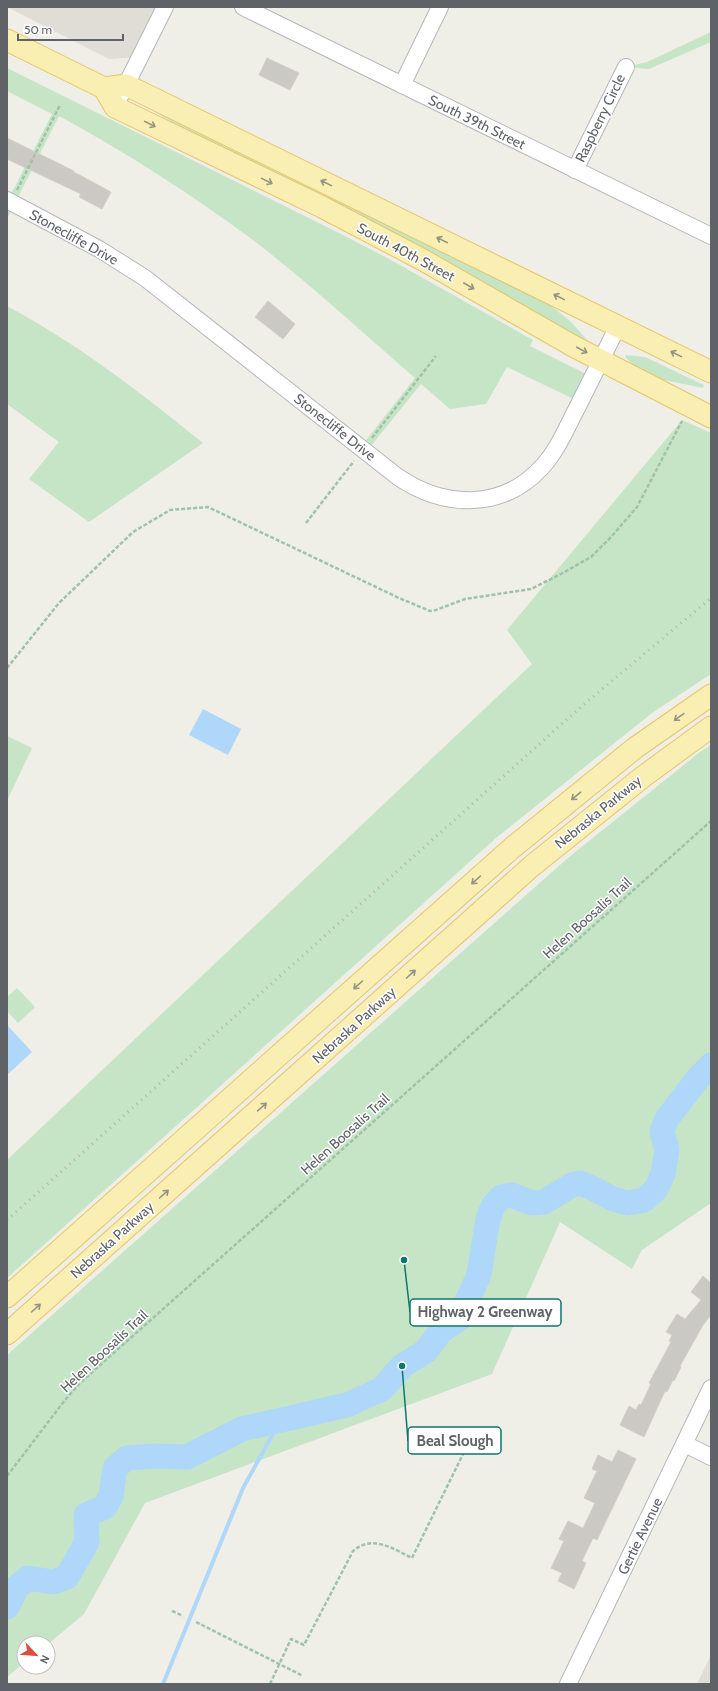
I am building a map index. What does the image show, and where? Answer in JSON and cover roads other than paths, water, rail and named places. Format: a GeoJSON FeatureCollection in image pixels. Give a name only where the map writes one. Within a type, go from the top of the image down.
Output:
{"type":"FeatureCollection","features":[{"type":"Feature","properties":{"kind":"main road"},"geometry":{"type":"LineString","coordinates":[[7,40],[104,88],[115,107]]}},
{"type":"Feature","properties":{"kind":"main road"},"geometry":{"type":"LineString","coordinates":[[104,88],[126,85]]}},
{"type":"Feature","properties":{"kind":"main road","name":"South 40th Street"},"geometry":{"type":"LineString","coordinates":[[126,85],[711,372]]}},
{"type":"Feature","properties":{"kind":"main road","name":"South 40th Street"},"geometry":{"type":"LineString","coordinates":[[115,107],[322,207],[423,260],[601,360],[711,417]]}},
{"type":"Feature","properties":{"kind":"main road","name":"Nebraska Parkway"},"geometry":{"type":"LineString","coordinates":[[7,1297],[512,848],[635,748],[711,695]]}},
{"type":"Feature","properties":{"kind":"main road","name":"Nebraska Parkway"},"geometry":{"type":"LineString","coordinates":[[7,1334],[533,865],[644,776],[711,727]]}},
{"type":"Feature","properties":{"kind":"street"},"geometry":{"type":"LineString","coordinates":[[115,107],[165,7]]}},
{"type":"Feature","properties":{"kind":"street","name":"South 39th Street"},"geometry":{"type":"LineString","coordinates":[[243,7],[711,236]]}},
{"type":"Feature","properties":{"kind":"street"},"geometry":{"type":"LineString","coordinates":[[402,85],[440,7]]}},
{"type":"Feature","properties":{"kind":"street","name":"Raspberry Circle"},"geometry":{"type":"LineString","coordinates":[[575,170],[626,67]]}},
{"type":"Feature","properties":{"kind":"street","name":"Stonecliffe Drive"},"geometry":{"type":"LineString","coordinates":[[9,201],[99,249],[145,278],[413,488],[429,495],[452,500],[481,499],[498,495],[529,479],[542,468],[559,442],[618,326]]}},
{"type":"Feature","properties":{"kind":"street","name":"Gertie Avenue"},"geometry":{"type":"LineString","coordinates":[[568,1684],[711,1388]]}},
{"type":"Feature","properties":{"kind":"street"},"geometry":{"type":"LineString","coordinates":[[685,1444],[711,1457]]}},
{"type":"Feature","properties":{"kind":"water"},"geometry":{"type":"Polygon","coordinates":[[[203,709],[241,729],[228,755],[189,735],[203,709]]]}},
{"type":"Feature","properties":{"kind":"water"},"geometry":{"type":"Polygon","coordinates":[[[7,1025],[32,1052],[7,1075],[7,1025]]]}},
{"type":"Feature","properties":{"kind":"waterway"},"geometry":{"type":"LineString","coordinates":[[7,1607],[17,1587],[28,1578],[53,1582],[67,1577],[87,1542],[86,1515],[105,1507],[111,1496],[115,1468],[127,1458],[153,1456],[187,1457],[242,1429],[347,1405],[382,1389],[402,1366],[426,1351],[441,1331],[460,1318],[479,1274],[488,1219],[493,1206],[501,1197],[511,1195],[532,1203],[544,1202],[572,1185],[580,1183],[613,1199],[628,1203],[644,1200],[656,1189],[663,1174],[667,1149],[662,1132],[666,1120],[699,1077],[711,1065]]}},
{"type":"Feature","properties":{"kind":"waterway"},"geometry":{"type":"LineString","coordinates":[[163,1684],[243,1488],[273,1434],[283,1420]]}},
{"type":"Feature","properties":{"kind":"railway"},"geometry":{"type":"LineString","coordinates":[[7,1220],[582,706],[711,598]]}},
{"type":"Feature","properties":{"kind":"place","name":"Highway 2 Greenway"},"geometry":{"type":"Point","coordinates":[404,1260]}},
{"type":"Feature","properties":{"kind":"place","name":"Beal Slough"},"geometry":{"type":"Point","coordinates":[402,1366]}}]}
